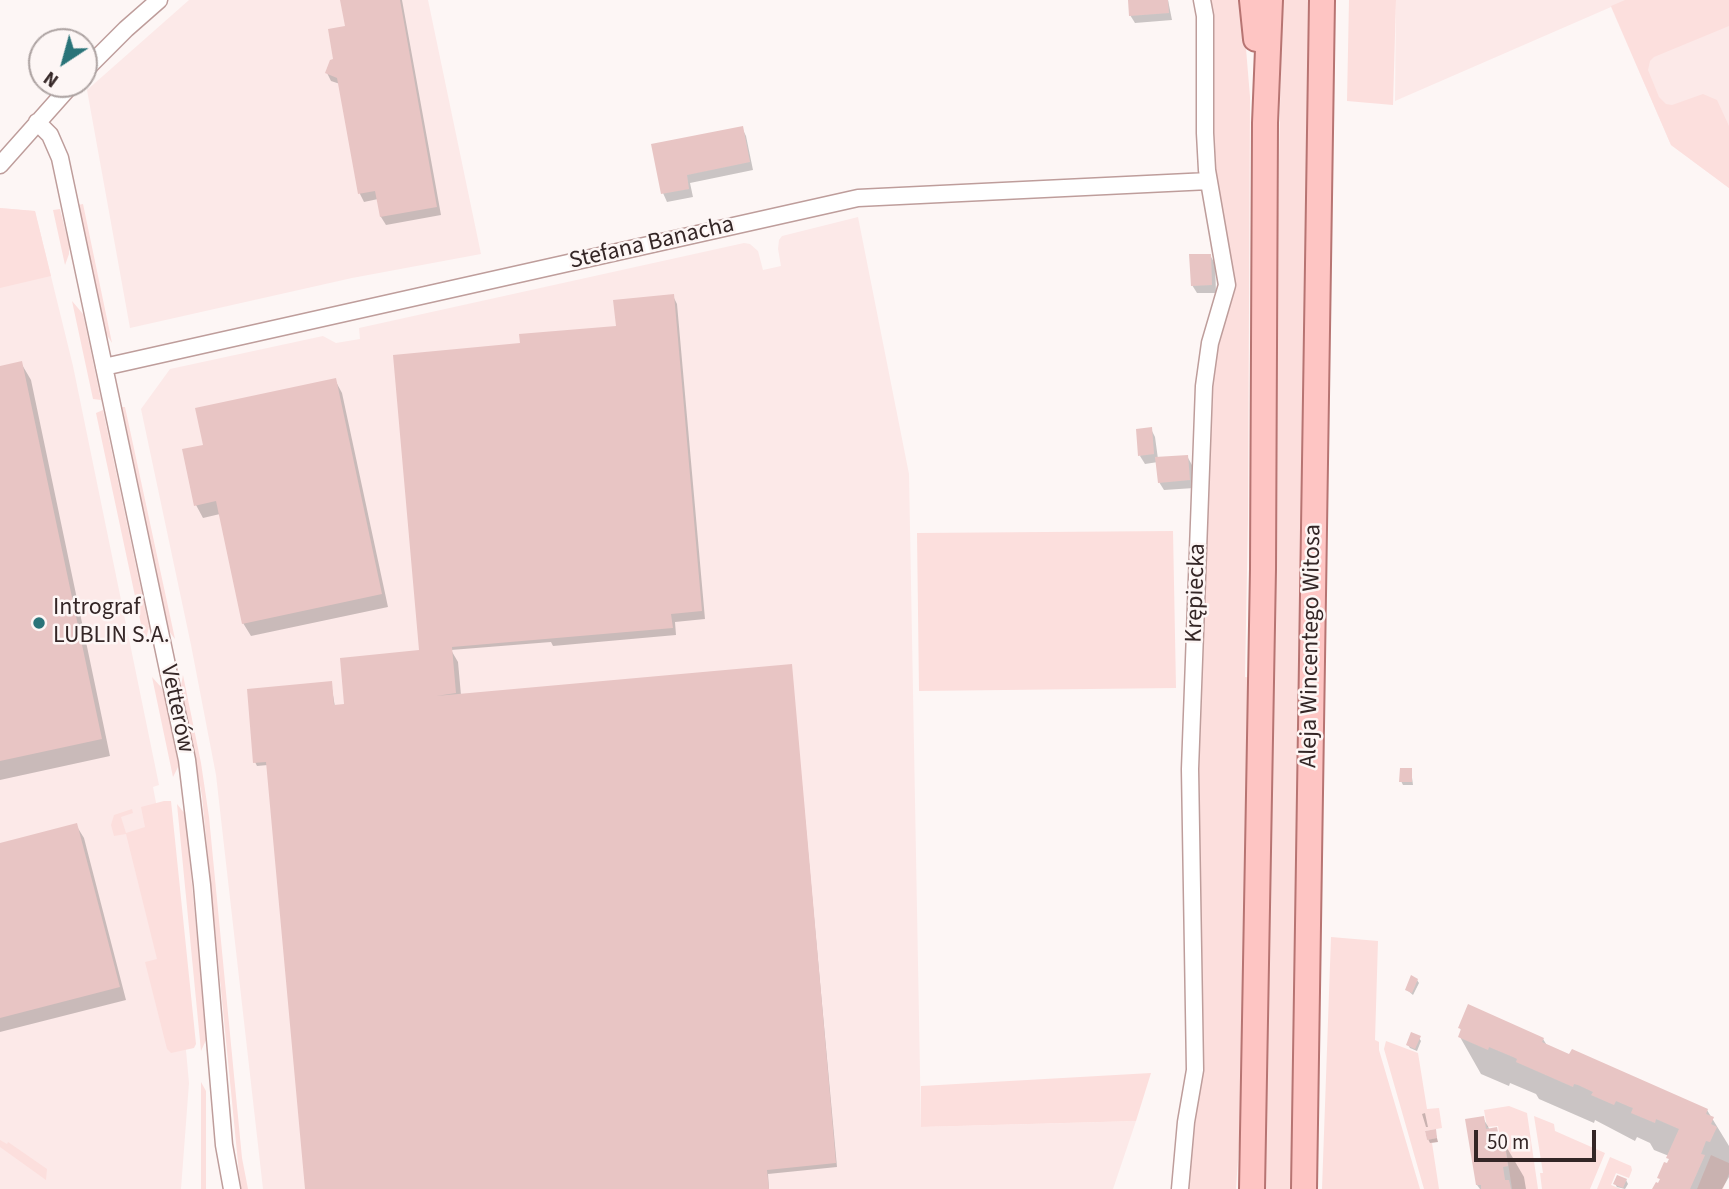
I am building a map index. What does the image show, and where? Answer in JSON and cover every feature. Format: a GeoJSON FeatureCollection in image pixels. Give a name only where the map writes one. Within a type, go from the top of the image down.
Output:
{"type":"FeatureCollection","features":[{"type":"Feature","properties":{"kind":"main road"},"geometry":{"type":"LineString","coordinates":[[1252,0],[1265,123]]}},
{"type":"Feature","properties":{"kind":"main road"},"geometry":{"type":"LineString","coordinates":[[1265,123],[1270,0]]}},
{"type":"Feature","properties":{"kind":"main road","name":"Aleja Wincentego Witosa"},"geometry":{"type":"LineString","coordinates":[[1304,1189],[1322,0]]}},
{"type":"Feature","properties":{"kind":"main road","name":"Aleja Wincentego Witosa"},"geometry":{"type":"LineString","coordinates":[[1252,1189],[1263,569],[1265,123]]}},
{"type":"Feature","properties":{"kind":"street"},"geometry":{"type":"LineString","coordinates":[[98,58],[159,0]]}},
{"type":"Feature","properties":{"kind":"street","name":"Krępiecka"},"geometry":{"type":"LineString","coordinates":[[1180,1189],[1186,1122],[1195,1070],[1191,769],[1204,386],[1210,343],[1227,285],[1209,181],[1205,133],[1205,16],[1202,0]]}},
{"type":"Feature","properties":{"kind":"street"},"geometry":{"type":"LineString","coordinates":[[0,166],[59,98]]}},
{"type":"Feature","properties":{"kind":"street","name":"Vetterów"},"geometry":{"type":"LineString","coordinates":[[37,122],[50,135],[58,152],[190,774],[205,910],[224,1144],[232,1189]]}},
{"type":"Feature","properties":{"kind":"street","name":"Stefana Banacha"},"geometry":{"type":"LineString","coordinates":[[104,367],[859,198],[1209,181]]}},
{"type":"Feature","properties":{"kind":"street","name":"Vetterów"},"geometry":{"type":"LineString","coordinates":[[220,1189],[224,1144]]}},
{"type":"Feature","properties":{"kind":"shaded area"},"geometry":{"type":"Polygon","coordinates":[[[189,0],[428,0],[481,254],[352,278],[130,328],[88,98],[98,98],[98,80],[189,0]]]}},
{"type":"Feature","properties":{"kind":"shaded area"},"geometry":{"type":"Polygon","coordinates":[[[1206,0],[1242,0],[1250,97],[1245,677],[1252,678],[1242,1100],[1236,1189],[1186,1189],[1209,371],[1229,296],[1214,184],[1206,0]]]}},
{"type":"Feature","properties":{"kind":"shaded area"},"geometry":{"type":"Polygon","coordinates":[[[1282,0],[1314,0],[1295,1189],[1260,1189],[1282,0]]]}},
{"type":"Feature","properties":{"kind":"shaded area"},"geometry":{"type":"Polygon","coordinates":[[[1349,0],[1396,0],[1393,105],[1347,101],[1349,0]]]}},
{"type":"Feature","properties":{"kind":"shaded area"},"geometry":{"type":"Polygon","coordinates":[[[1396,0],[1729,0],[1729,188],[1671,145],[1611,7],[1395,101],[1396,0]]]}},
{"type":"Feature","properties":{"kind":"shaded area"},"geometry":{"type":"Polygon","coordinates":[[[1625,0],[1729,0],[1729,26],[1654,57],[1648,70],[1659,97],[1666,104],[1672,105],[1703,94],[1717,100],[1729,126],[1729,188],[1671,145],[1611,6],[1625,0]]]}},
{"type":"Feature","properties":{"kind":"shaded area"},"geometry":{"type":"Polygon","coordinates":[[[83,204],[112,343],[105,332],[78,205],[83,204]]]}},
{"type":"Feature","properties":{"kind":"shaded area"},"geometry":{"type":"Polygon","coordinates":[[[0,208],[35,211],[73,366],[159,785],[153,787],[170,875],[189,1083],[181,1189],[0,1189],[0,208]]]}},
{"type":"Feature","properties":{"kind":"shaded area"},"geometry":{"type":"Polygon","coordinates":[[[0,208],[35,211],[51,276],[0,288],[0,208]]]}},
{"type":"Feature","properties":{"kind":"shaded area"},"geometry":{"type":"Polygon","coordinates":[[[60,209],[69,245],[65,265],[53,210],[60,209]]]}},
{"type":"Feature","properties":{"kind":"shaded area"},"geometry":{"type":"Polygon","coordinates":[[[858,217],[909,474],[921,1127],[1136,1121],[1113,1189],[263,1189],[216,775],[141,409],[170,369],[323,336],[336,343],[360,339],[359,328],[744,243],[750,244],[758,251],[763,270],[781,266],[778,249],[782,236],[858,217]]]}},
{"type":"Feature","properties":{"kind":"shaded area"},"geometry":{"type":"Polygon","coordinates":[[[72,301],[83,314],[101,400],[93,399],[72,301]]]}},
{"type":"Feature","properties":{"kind":"shaded area"},"geometry":{"type":"Polygon","coordinates":[[[122,407],[125,407],[175,639],[168,630],[122,407]]]}},
{"type":"Feature","properties":{"kind":"shaded area"},"geometry":{"type":"Polygon","coordinates":[[[103,410],[149,627],[145,643],[96,413],[103,410]]]}},
{"type":"Feature","properties":{"kind":"shaded area"},"geometry":{"type":"Polygon","coordinates":[[[1173,531],[1176,688],[919,691],[917,533],[1173,531]]]}},
{"type":"Feature","properties":{"kind":"shaded area"},"geometry":{"type":"Polygon","coordinates":[[[183,675],[209,817],[242,1158],[248,1189],[241,1189],[202,796],[181,686],[183,675]]]}},
{"type":"Feature","properties":{"kind":"shaded area"},"geometry":{"type":"Polygon","coordinates":[[[152,677],[164,694],[178,762],[173,777],[152,677]]]}},
{"type":"Feature","properties":{"kind":"shaded area"},"geometry":{"type":"Polygon","coordinates":[[[171,801],[196,1044],[194,1048],[171,1053],[167,1049],[145,962],[157,959],[126,834],[114,836],[111,825],[114,815],[132,809],[133,813],[121,817],[126,833],[145,827],[141,807],[171,801]]]}},
{"type":"Feature","properties":{"kind":"shaded area"},"geometry":{"type":"Polygon","coordinates":[[[177,804],[185,814],[197,936],[206,1040],[201,1051],[177,804]]]}},
{"type":"Feature","properties":{"kind":"shaded area"},"geometry":{"type":"Polygon","coordinates":[[[1331,937],[1378,941],[1375,1040],[1379,1042],[1379,1050],[1420,1189],[1322,1189],[1331,937]]]}},
{"type":"Feature","properties":{"kind":"shaded area"},"geometry":{"type":"Polygon","coordinates":[[[1386,1041],[1418,1053],[1427,1109],[1439,1108],[1442,1128],[1425,1131],[1427,1140],[1437,1138],[1438,1142],[1432,1143],[1439,1189],[1424,1189],[1384,1049],[1386,1041]]]}},
{"type":"Feature","properties":{"kind":"shaded area"},"geometry":{"type":"Polygon","coordinates":[[[1151,1073],[1136,1121],[921,1127],[921,1086],[1151,1073]]]}},
{"type":"Feature","properties":{"kind":"shaded area"},"geometry":{"type":"Polygon","coordinates":[[[201,1082],[206,1091],[206,1189],[201,1189],[201,1082]]]}},
{"type":"Feature","properties":{"kind":"shaded area"},"geometry":{"type":"Polygon","coordinates":[[[1509,1106],[1527,1113],[1538,1189],[1512,1189],[1504,1137],[1500,1137],[1498,1126],[1487,1127],[1484,1110],[1509,1106]]]}},
{"type":"Feature","properties":{"kind":"shaded area"},"geometry":{"type":"Polygon","coordinates":[[[1534,1116],[1554,1124],[1555,1131],[1605,1153],[1590,1189],[1542,1189],[1540,1173],[1543,1173],[1534,1116]]]}},
{"type":"Feature","properties":{"kind":"shaded area"},"geometry":{"type":"Polygon","coordinates":[[[0,1140],[7,1144],[8,1142],[47,1169],[46,1180],[0,1147],[0,1140]]]}},
{"type":"Feature","properties":{"kind":"shaded area"},"geometry":{"type":"Polygon","coordinates":[[[1711,1155],[1729,1163],[1729,1174],[1723,1189],[1697,1189],[1711,1155]]]}},
{"type":"Feature","properties":{"kind":"shaded area"},"geometry":{"type":"Polygon","coordinates":[[[1610,1157],[1631,1166],[1629,1178],[1616,1173],[1611,1185],[1621,1189],[1597,1189],[1610,1157]]]}},
{"type":"Feature","properties":{"kind":"building"},"geometry":{"type":"Polygon","coordinates":[[[340,0],[400,0],[437,207],[380,217],[375,191],[358,194],[337,78],[325,73],[330,60],[333,59],[328,29],[345,26],[340,0]]]}},
{"type":"Feature","properties":{"kind":"building"},"geometry":{"type":"Polygon","coordinates":[[[1128,0],[1168,0],[1169,13],[1129,16],[1128,0]]]}},
{"type":"Feature","properties":{"kind":"building"},"geometry":{"type":"Polygon","coordinates":[[[743,126],[750,162],[687,175],[689,189],[661,194],[651,144],[743,126]]]}},
{"type":"Feature","properties":{"kind":"building"},"geometry":{"type":"Polygon","coordinates":[[[1189,254],[1211,254],[1212,285],[1191,286],[1189,254]]]}},
{"type":"Feature","properties":{"kind":"building"},"geometry":{"type":"Polygon","coordinates":[[[674,294],[702,611],[671,614],[673,628],[452,647],[456,693],[436,696],[792,664],[836,1163],[767,1170],[769,1189],[305,1189],[266,762],[253,763],[247,689],[332,681],[334,705],[344,704],[340,658],[419,650],[393,355],[520,343],[519,334],[616,326],[613,300],[674,294]]]}},
{"type":"Feature","properties":{"kind":"building","name":"Intrograf LUBLIN S.A."},"geometry":{"type":"Polygon","coordinates":[[[22,361],[102,739],[0,761],[0,366],[22,361]]]}},
{"type":"Feature","properties":{"kind":"building"},"geometry":{"type":"Polygon","coordinates":[[[336,378],[382,594],[242,624],[216,501],[194,506],[182,449],[203,445],[195,408],[336,378]]]}},
{"type":"Feature","properties":{"kind":"building"},"geometry":{"type":"Polygon","coordinates":[[[1152,427],[1154,454],[1138,456],[1136,429],[1152,427]]]}},
{"type":"Feature","properties":{"kind":"building"},"geometry":{"type":"Polygon","coordinates":[[[1188,455],[1190,480],[1158,483],[1155,457],[1188,455]]]}},
{"type":"Feature","properties":{"kind":"building"},"geometry":{"type":"Polygon","coordinates":[[[1400,768],[1412,768],[1412,782],[1399,782],[1400,768]]]}},
{"type":"Feature","properties":{"kind":"building"},"geometry":{"type":"Polygon","coordinates":[[[77,823],[120,987],[0,1018],[0,843],[77,823]]]}},
{"type":"Feature","properties":{"kind":"building"},"geometry":{"type":"Polygon","coordinates":[[[1411,975],[1418,979],[1412,993],[1405,990],[1411,975]]]}},
{"type":"Feature","properties":{"kind":"building"},"geometry":{"type":"Polygon","coordinates":[[[1468,1004],[1544,1038],[1542,1042],[1569,1054],[1572,1049],[1708,1109],[1706,1114],[1714,1117],[1711,1124],[1717,1127],[1710,1142],[1706,1141],[1701,1154],[1705,1155],[1690,1189],[1652,1189],[1660,1179],[1657,1178],[1664,1162],[1667,1163],[1669,1159],[1666,1158],[1679,1129],[1656,1119],[1655,1123],[1631,1113],[1633,1108],[1616,1101],[1614,1105],[1591,1095],[1593,1092],[1578,1085],[1574,1084],[1573,1087],[1516,1062],[1517,1059],[1513,1057],[1458,1037],[1461,1029],[1458,1028],[1468,1004]]]}},
{"type":"Feature","properties":{"kind":"building"},"geometry":{"type":"Polygon","coordinates":[[[1411,1032],[1421,1036],[1415,1049],[1406,1045],[1411,1032]]]}},
{"type":"Feature","properties":{"kind":"building"},"geometry":{"type":"Polygon","coordinates":[[[1484,1116],[1486,1129],[1497,1127],[1499,1138],[1504,1138],[1508,1166],[1503,1167],[1505,1180],[1509,1180],[1511,1189],[1481,1189],[1481,1185],[1476,1185],[1465,1119],[1484,1116]]]}},
{"type":"Feature","properties":{"kind":"building"},"geometry":{"type":"Polygon","coordinates":[[[1436,1129],[1437,1138],[1427,1140],[1425,1131],[1436,1129]]]}},
{"type":"Feature","properties":{"kind":"building"},"geometry":{"type":"Polygon","coordinates":[[[1617,1175],[1627,1179],[1623,1188],[1613,1184],[1617,1175]]]}},
{"type":"Feature","properties":{"kind":"place","name":"Intrograf LUBLIN S.A."},"geometry":{"type":"Point","coordinates":[39,623]}}]}
